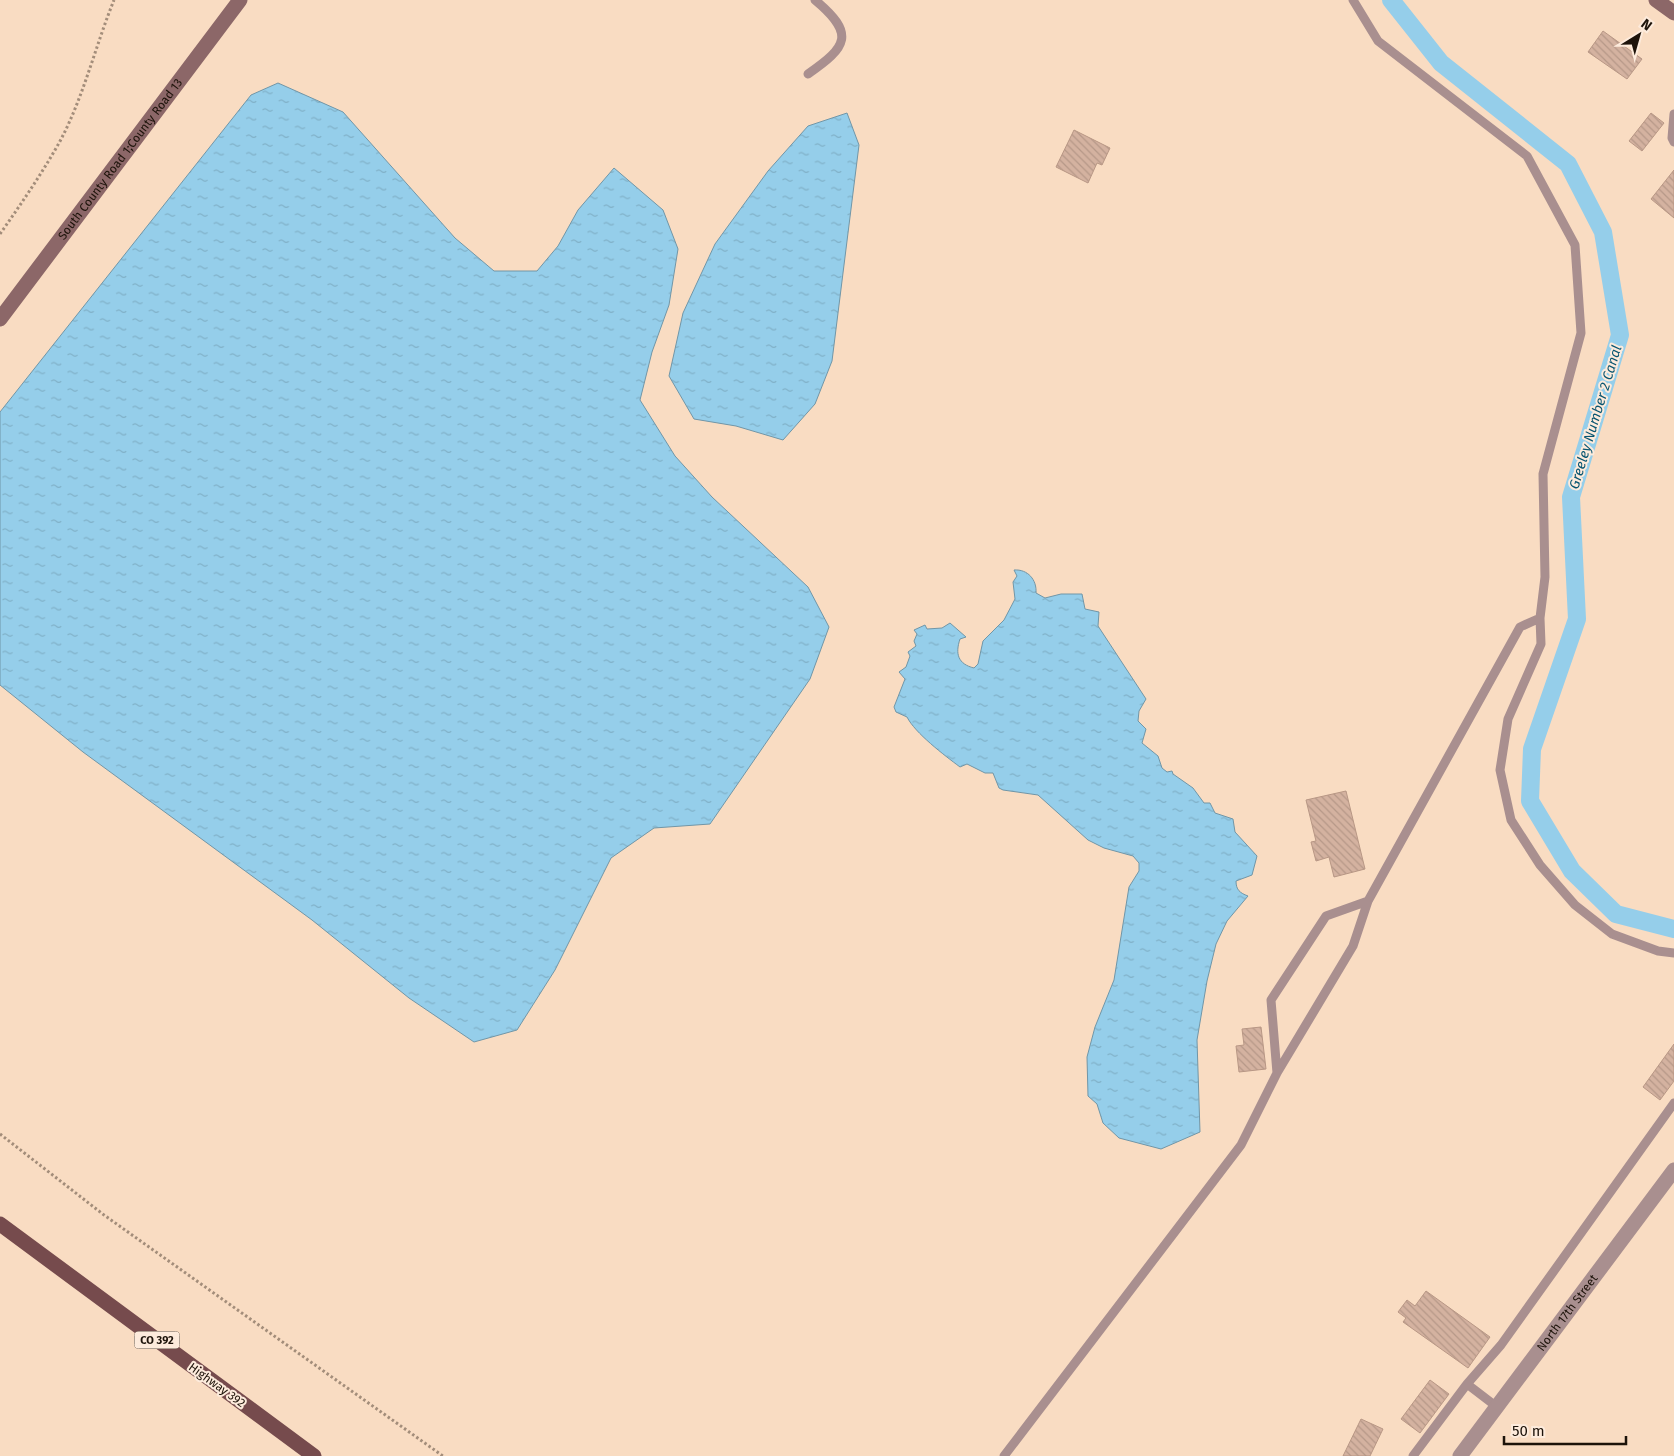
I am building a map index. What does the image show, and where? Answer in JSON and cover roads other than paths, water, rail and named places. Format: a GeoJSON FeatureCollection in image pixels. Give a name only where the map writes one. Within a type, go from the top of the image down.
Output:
{"type":"FeatureCollection","features":[{"type":"Feature","properties":{"kind":"main road","name":"Highway 392"},"geometry":{"type":"LineString","coordinates":[[0,1224],[314,1456]]}},
{"type":"Feature","properties":{"kind":"street","name":"South County Road 1;County Road 13"},"geometry":{"type":"LineString","coordinates":[[0,319],[240,0]]}},
{"type":"Feature","properties":{"kind":"street"},"geometry":{"type":"LineString","coordinates":[[1656,0],[1674,13]]}},
{"type":"Feature","properties":{"kind":"street","name":"North 17th Street"},"geometry":{"type":"LineString","coordinates":[[1460,1456],[1674,1170]]}},
{"type":"Feature","properties":{"kind":"lane"},"geometry":{"type":"LineString","coordinates":[[808,74],[833,56],[842,38],[842,32],[834,17],[815,0]]}},
{"type":"Feature","properties":{"kind":"lane"},"geometry":{"type":"LineString","coordinates":[[1353,0],[1378,41],[1527,156],[1575,245],[1582,333],[1543,474],[1545,577],[1540,618],[1541,644],[1508,719],[1500,770],[1511,820],[1540,865],[1575,905],[1612,934],[1658,950],[1674,953]]}},
{"type":"Feature","properties":{"kind":"lane"},"geometry":{"type":"LineString","coordinates":[[1674,114],[1672,138],[1674,142]]}},
{"type":"Feature","properties":{"kind":"lane"},"geometry":{"type":"LineString","coordinates":[[1004,1456],[1241,1145],[1277,1074],[1353,946],[1368,901],[1520,627],[1540,618]]}},
{"type":"Feature","properties":{"kind":"lane"},"geometry":{"type":"LineString","coordinates":[[1277,1074],[1271,1000],[1326,916],[1368,901]]}},
{"type":"Feature","properties":{"kind":"lane"},"geometry":{"type":"LineString","coordinates":[[1413,1456],[1467,1384],[1512,1331],[1674,1103]]}},
{"type":"Feature","properties":{"kind":"lane"},"geometry":{"type":"LineString","coordinates":[[1467,1384],[1497,1407]]}},
{"type":"Feature","properties":{"kind":"water"},"geometry":{"type":"Polygon","coordinates":[[[278,83],[343,112],[455,238],[494,271],[537,271],[558,246],[578,210],[614,168],[663,210],[678,249],[669,305],[652,352],[640,400],[675,456],[712,497],[808,587],[829,627],[810,679],[710,824],[654,828],[611,858],[555,970],[517,1030],[474,1042],[409,998],[312,920],[83,752],[0,685],[0,412],[251,95],[278,83]]]}},
{"type":"Feature","properties":{"kind":"water"},"geometry":{"type":"Polygon","coordinates":[[[847,113],[859,145],[832,361],[815,404],[783,440],[736,426],[694,419],[669,376],[683,313],[715,244],[768,171],[808,126],[847,113]]]}},
{"type":"Feature","properties":{"kind":"water"},"geometry":{"type":"Polygon","coordinates":[[[1014,570],[1023,571],[1031,576],[1035,584],[1036,593],[1045,598],[1061,594],[1082,594],[1085,609],[1099,612],[1098,626],[1146,699],[1139,711],[1138,721],[1146,729],[1142,743],[1158,756],[1162,768],[1167,772],[1172,771],[1173,774],[1193,788],[1204,803],[1210,803],[1215,813],[1233,819],[1235,832],[1257,856],[1252,875],[1236,881],[1239,891],[1248,896],[1227,921],[1216,944],[1207,981],[1197,1040],[1200,1132],[1161,1149],[1119,1138],[1103,1123],[1097,1104],[1088,1096],[1087,1057],[1095,1027],[1114,980],[1129,887],[1139,871],[1139,863],[1133,856],[1104,848],[1088,840],[1038,795],[1003,790],[999,788],[993,773],[985,773],[967,764],[960,767],[931,744],[916,730],[907,717],[896,712],[894,707],[905,679],[899,672],[906,667],[910,656],[908,652],[916,646],[914,641],[917,634],[914,630],[925,625],[927,629],[942,628],[950,623],[966,637],[960,639],[959,658],[964,664],[974,668],[978,664],[983,641],[1004,620],[1015,599],[1013,582],[1017,576],[1014,570]]]}},
{"type":"Feature","properties":{"kind":"waterway","name":"Greeley Number 2 Canal"},"geometry":{"type":"LineString","coordinates":[[1391,0],[1441,63],[1568,164],[1603,232],[1620,335],[1571,497],[1577,619],[1532,749],[1530,801],[1572,871],[1616,914],[1674,929]]}}]}
